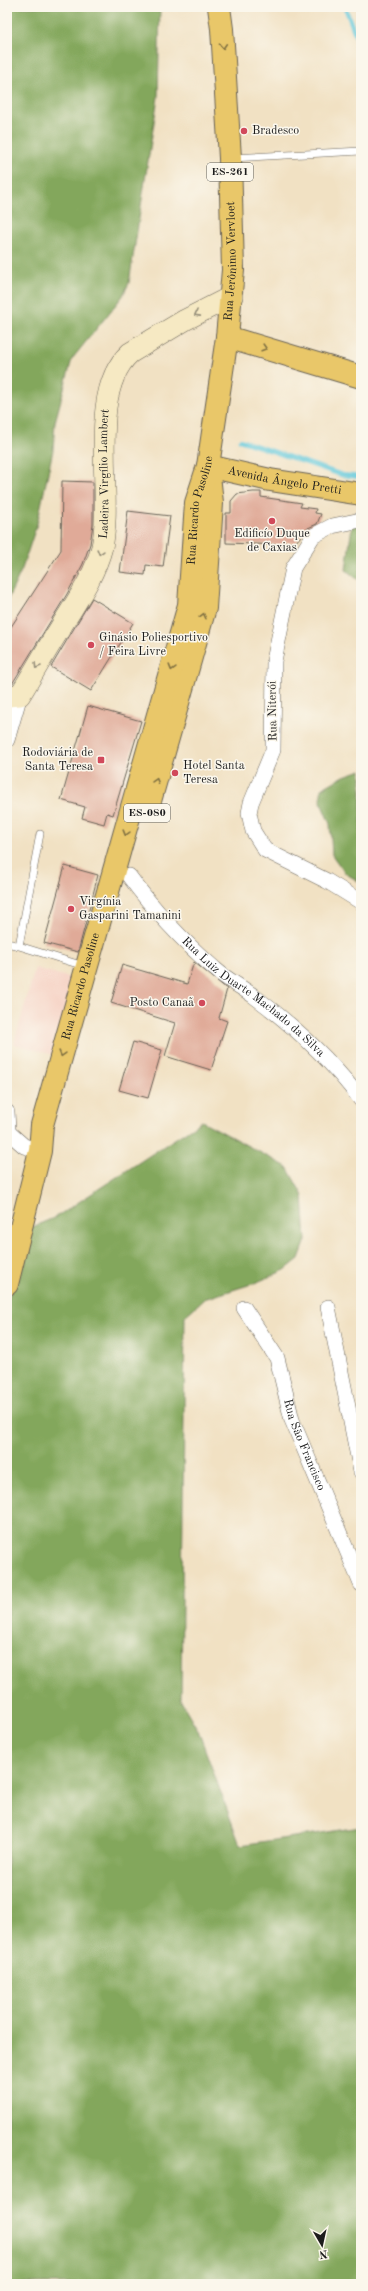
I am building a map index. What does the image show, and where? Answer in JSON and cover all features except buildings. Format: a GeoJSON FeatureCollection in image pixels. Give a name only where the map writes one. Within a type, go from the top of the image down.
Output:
{"type":"FeatureCollection","features":[{"type":"Feature","properties":{"kind":"main road","name":"Rua Jerônimo Vervloet"},"geometry":{"type":"LineString","coordinates":[[208,466],[227,337],[232,296],[233,270],[230,158],[222,29],[219,7]]}},
{"type":"Feature","properties":{"kind":"main road"},"geometry":{"type":"LineString","coordinates":[[227,337],[361,377]]}},
{"type":"Feature","properties":{"kind":"main road","name":"Avenida Ângelo Pretti"},"geometry":{"type":"LineString","coordinates":[[208,466],[270,480],[361,494]]}},
{"type":"Feature","properties":{"kind":"main road","name":"Rua Ricardo Pasoline"},"geometry":{"type":"LineString","coordinates":[[40,1151],[56,1128],[205,608],[212,504],[208,466]]}},
{"type":"Feature","properties":{"kind":"main road","name":"Rua Ricardo Pasoline"},"geometry":{"type":"LineString","coordinates":[[40,1151],[42,1125],[186,619],[191,586],[196,503],[208,466]]}},
{"type":"Feature","properties":{"kind":"main road","name":"ES-080"},"geometry":{"type":"LineString","coordinates":[[7,1284],[40,1151]]}},
{"type":"Feature","properties":{"kind":"street","name":"Ladeira Virgílio Lambert"},"geometry":{"type":"LineString","coordinates":[[13,696],[87,586],[102,546],[105,510],[105,423],[114,375],[122,360],[130,353],[185,320],[232,296]]}},
{"type":"Feature","properties":{"kind":"street","name":"Rua Niterói"},"geometry":{"type":"LineString","coordinates":[[361,520],[332,526],[313,536],[293,568],[274,661],[274,750],[251,803],[249,813],[253,831],[265,850],[327,881],[361,902]]}},
{"type":"Feature","properties":{"kind":"street"},"geometry":{"type":"LineString","coordinates":[[7,740],[13,696]]}},
{"type":"Feature","properties":{"kind":"street","name":"Rua Luiz Duarte Machado da Silva"},"geometry":{"type":"LineString","coordinates":[[129,876],[142,895],[216,970],[256,998],[304,1038],[345,1079],[361,1100]]}},
{"type":"Feature","properties":{"kind":"street"},"geometry":{"type":"LineString","coordinates":[[7,1112],[8,1131],[24,1146],[40,1151]]}},
{"type":"Feature","properties":{"kind":"street"},"geometry":{"type":"LineString","coordinates":[[328,1307],[361,1472]]}},
{"type":"Feature","properties":{"kind":"street","name":"Rua São Francisco"},"geometry":{"type":"LineString","coordinates":[[244,1308],[277,1358],[292,1420],[361,1584]]}},
{"type":"Feature","properties":{"kind":"lane"},"geometry":{"type":"LineString","coordinates":[[230,158],[361,151]]}},
{"type":"Feature","properties":{"kind":"lane"},"geometry":{"type":"LineString","coordinates":[[19,946],[40,834]]}},
{"type":"Feature","properties":{"kind":"lane"},"geometry":{"type":"LineString","coordinates":[[7,943],[87,968]]}},
{"type":"Feature","properties":{"kind":"shaded area"},"geometry":{"type":"Polygon","coordinates":[[[35,968],[75,979],[54,1055],[14,1044],[35,968]]]}},
{"type":"Feature","properties":{"kind":"green space"},"geometry":{"type":"Polygon","coordinates":[[[7,7],[160,7],[158,97],[129,283],[122,297],[72,359],[55,422],[53,450],[37,524],[22,569],[7,601],[7,7]]]}},
{"type":"Feature","properties":{"kind":"green space"},"geometry":{"type":"Polygon","coordinates":[[[361,524],[361,582],[346,570],[352,526],[361,524]]]}},
{"type":"Feature","properties":{"kind":"green space"},"geometry":{"type":"Polygon","coordinates":[[[361,770],[361,883],[345,873],[332,855],[330,824],[321,803],[321,789],[344,776],[361,770]]]}},
{"type":"Feature","properties":{"kind":"green space"},"geometry":{"type":"Polygon","coordinates":[[[202,1121],[287,1167],[303,1196],[306,1240],[299,1259],[285,1270],[255,1283],[204,1299],[185,1316],[181,1701],[198,1730],[240,1845],[361,1827],[361,2284],[7,2284],[7,1303],[30,1228],[56,1217],[202,1121]]]}},
{"type":"Feature","properties":{"kind":"waterway"},"geometry":{"type":"LineString","coordinates":[[345,7],[361,50]]}},
{"type":"Feature","properties":{"kind":"waterway"},"geometry":{"type":"LineString","coordinates":[[240,440],[342,475],[361,477]]}},
{"type":"Feature","properties":{"kind":"place","name":"Bradesco"},"geometry":{"type":"Point","coordinates":[244,131]}},
{"type":"Feature","properties":{"kind":"place","name":"Edificío Duque de Caxias"},"geometry":{"type":"Point","coordinates":[272,521]}},
{"type":"Feature","properties":{"kind":"place","name":"Ginásio Poliesportivo / Feira Livre"},"geometry":{"type":"Point","coordinates":[91,645]}},
{"type":"Feature","properties":{"kind":"place","name":"Rodoviária de Santa Teresa"},"geometry":{"type":"Point","coordinates":[101,760]}},
{"type":"Feature","properties":{"kind":"place","name":"Hotel Santa Teresa"},"geometry":{"type":"Point","coordinates":[175,773]}},
{"type":"Feature","properties":{"kind":"place","name":"Virgínia Gasparini Tamanini"},"geometry":{"type":"Point","coordinates":[71,909]}},
{"type":"Feature","properties":{"kind":"place","name":"Posto Canaã"},"geometry":{"type":"Point","coordinates":[202,1003]}}]}
